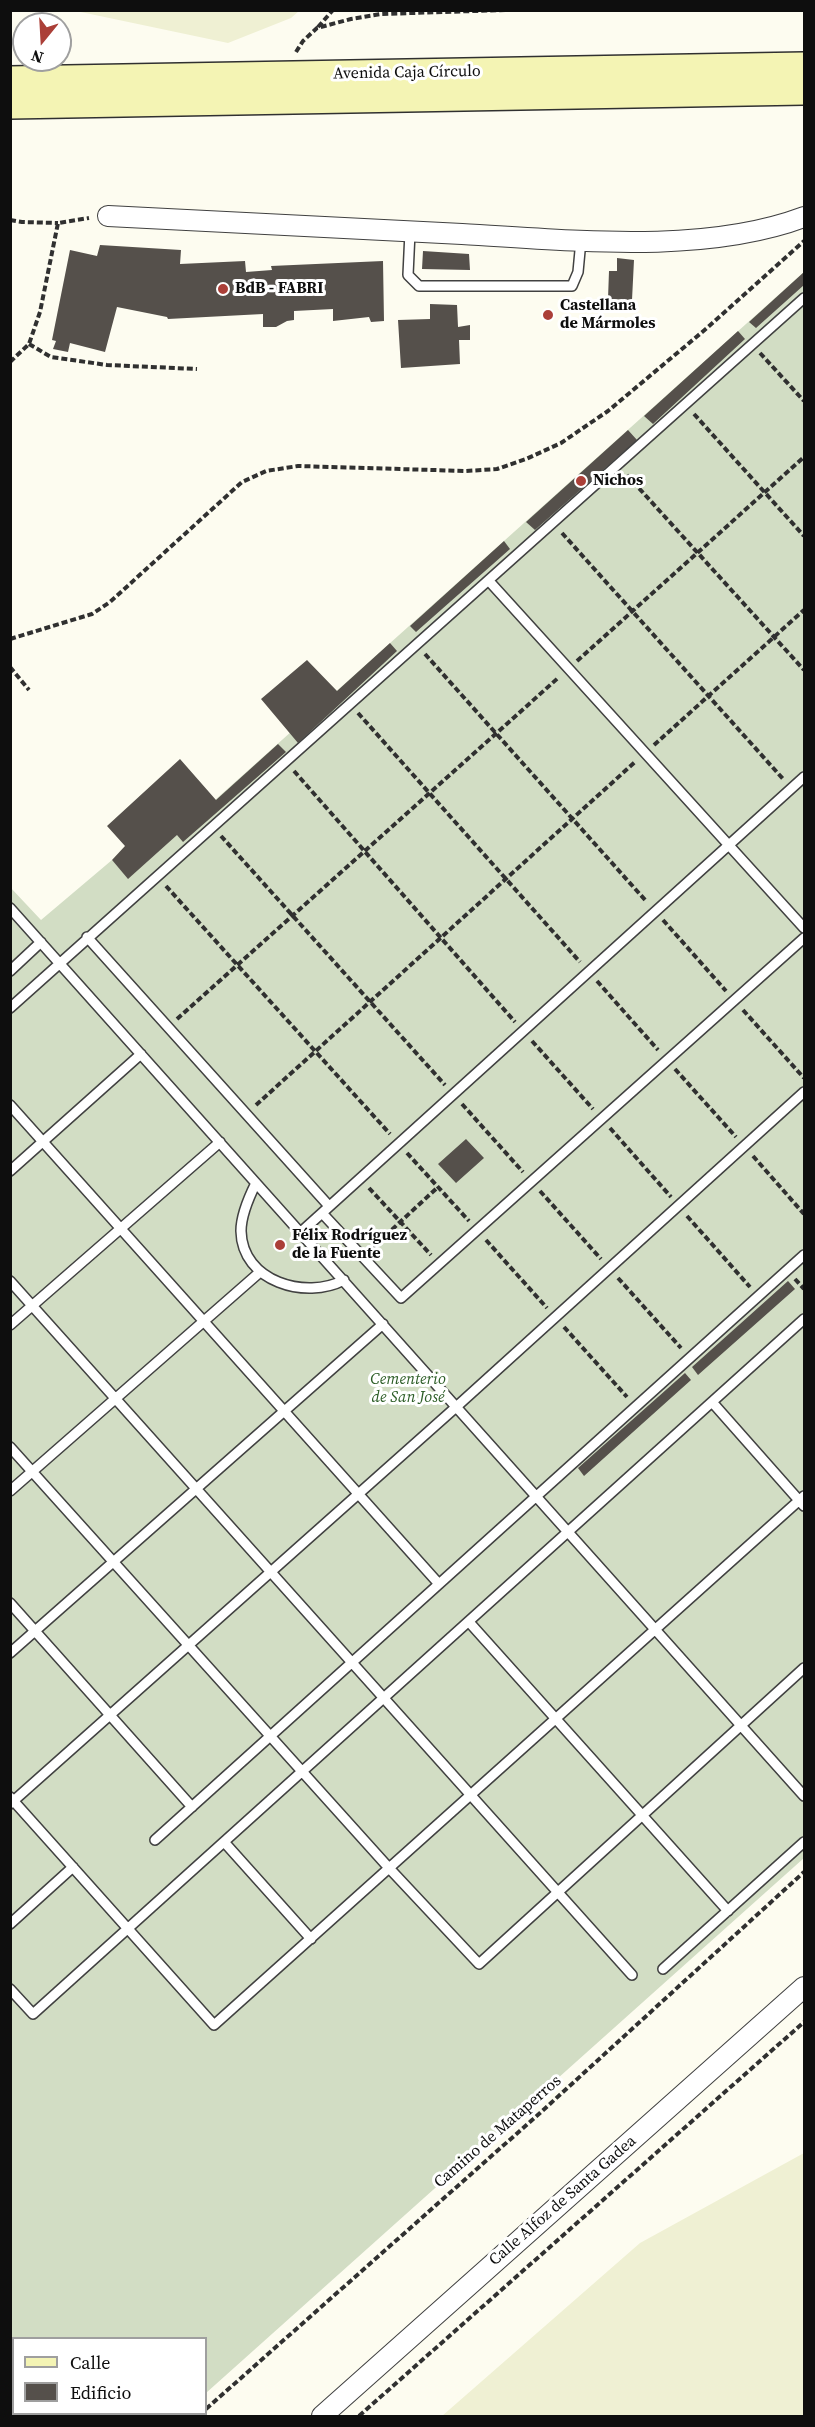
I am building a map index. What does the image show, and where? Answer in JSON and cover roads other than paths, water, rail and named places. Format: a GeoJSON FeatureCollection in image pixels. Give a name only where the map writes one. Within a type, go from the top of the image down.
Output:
{"type":"FeatureCollection","features":[{"type":"Feature","properties":{"kind":"main road","name":"Avenida Caja Círculo"},"geometry":{"type":"LineString","coordinates":[[10,80],[804,66]]}},
{"type":"Feature","properties":{"kind":"main road","name":"Avenida Caja Círculo"},"geometry":{"type":"LineString","coordinates":[[10,105],[804,92]]}},
{"type":"Feature","properties":{"kind":"street"},"geometry":{"type":"LineString","coordinates":[[108,216],[581,240],[643,241],[725,237],[786,224],[804,217]]}},
{"type":"Feature","properties":{"kind":"street","name":"Calle Alfoz de Santa Gadea"},"geometry":{"type":"LineString","coordinates":[[322,2416],[804,1987]]}},
{"type":"Feature","properties":{"kind":"lane"},"geometry":{"type":"LineString","coordinates":[[410,232],[408,275],[419,286],[572,286],[579,272],[581,240]]}},
{"type":"Feature","properties":{"kind":"lane"},"geometry":{"type":"LineString","coordinates":[[10,1008],[804,298]]}},
{"type":"Feature","properties":{"kind":"lane"},"geometry":{"type":"LineString","coordinates":[[489,581],[804,928]]}},
{"type":"Feature","properties":{"kind":"lane"},"geometry":{"type":"LineString","coordinates":[[301,1232],[804,777]]}},
{"type":"Feature","properties":{"kind":"lane"},"geometry":{"type":"LineString","coordinates":[[10,908],[804,1796]]}},
{"type":"Feature","properties":{"kind":"lane"},"geometry":{"type":"LineString","coordinates":[[87,937],[246,1114],[362,1257],[401,1298],[804,938]]}},
{"type":"Feature","properties":{"kind":"lane"},"geometry":{"type":"LineString","coordinates":[[10,971],[41,942]]}},
{"type":"Feature","properties":{"kind":"lane"},"geometry":{"type":"LineString","coordinates":[[10,1171],[141,1054]]}},
{"type":"Feature","properties":{"kind":"lane"},"geometry":{"type":"LineString","coordinates":[[712,1402],[803,1501],[214,2025],[12,1801],[455,1408],[804,1092]]}},
{"type":"Feature","properties":{"kind":"lane"},"geometry":{"type":"LineString","coordinates":[[10,1105],[439,1584]]}},
{"type":"Feature","properties":{"kind":"lane"},"geometry":{"type":"LineString","coordinates":[[10,1325],[220,1142]]}},
{"type":"Feature","properties":{"kind":"lane"},"geometry":{"type":"LineString","coordinates":[[256,1183],[245,1212],[241,1232],[252,1264],[260,1272],[284,1284],[303,1288],[332,1287],[344,1280]]}},
{"type":"Feature","properties":{"kind":"lane"},"geometry":{"type":"LineString","coordinates":[[155,1840],[804,1255]]}},
{"type":"Feature","properties":{"kind":"lane"},"geometry":{"type":"LineString","coordinates":[[10,1491],[260,1272]]}},
{"type":"Feature","properties":{"kind":"lane"},"geometry":{"type":"LineString","coordinates":[[10,1281],[632,1975]]}},
{"type":"Feature","properties":{"kind":"lane"},"geometry":{"type":"LineString","coordinates":[[10,1989],[33,2014],[129,1930],[804,1319]]}},
{"type":"Feature","properties":{"kind":"lane"},"geometry":{"type":"LineString","coordinates":[[10,1653],[383,1324]]}},
{"type":"Feature","properties":{"kind":"lane"},"geometry":{"type":"LineString","coordinates":[[10,1447],[389,1868],[479,1964],[804,1668]]}},
{"type":"Feature","properties":{"kind":"lane"},"geometry":{"type":"LineString","coordinates":[[10,1603],[192,1807]]}},
{"type":"Feature","properties":{"kind":"lane"},"geometry":{"type":"LineString","coordinates":[[469,1622],[728,1911]]}},
{"type":"Feature","properties":{"kind":"lane"},"geometry":{"type":"LineString","coordinates":[[663,1969],[804,1842]]}},
{"type":"Feature","properties":{"kind":"lane"},"geometry":{"type":"LineString","coordinates":[[225,1843],[311,1939]]}},
{"type":"Feature","properties":{"kind":"lane"},"geometry":{"type":"LineString","coordinates":[[10,1924],[73,1867]]}},
{"type":"Feature","properties":{"kind":"place","name":"BdB - FABRI"},"geometry":{"type":"Point","coordinates":[223,289]}},
{"type":"Feature","properties":{"kind":"place","name":"Castellana de Mármoles"},"geometry":{"type":"Point","coordinates":[548,315]}},
{"type":"Feature","properties":{"kind":"place","name":"Nichos"},"geometry":{"type":"Point","coordinates":[581,481]}},
{"type":"Feature","properties":{"kind":"place","name":"Félix Rodríguez de la Fuente"},"geometry":{"type":"Point","coordinates":[280,1245]}},
{"type":"Feature","properties":{"kind":"park label","name":"Cementerio de San José"},"geometry":{"type":"Point","coordinates":[408,1389]}}]}
